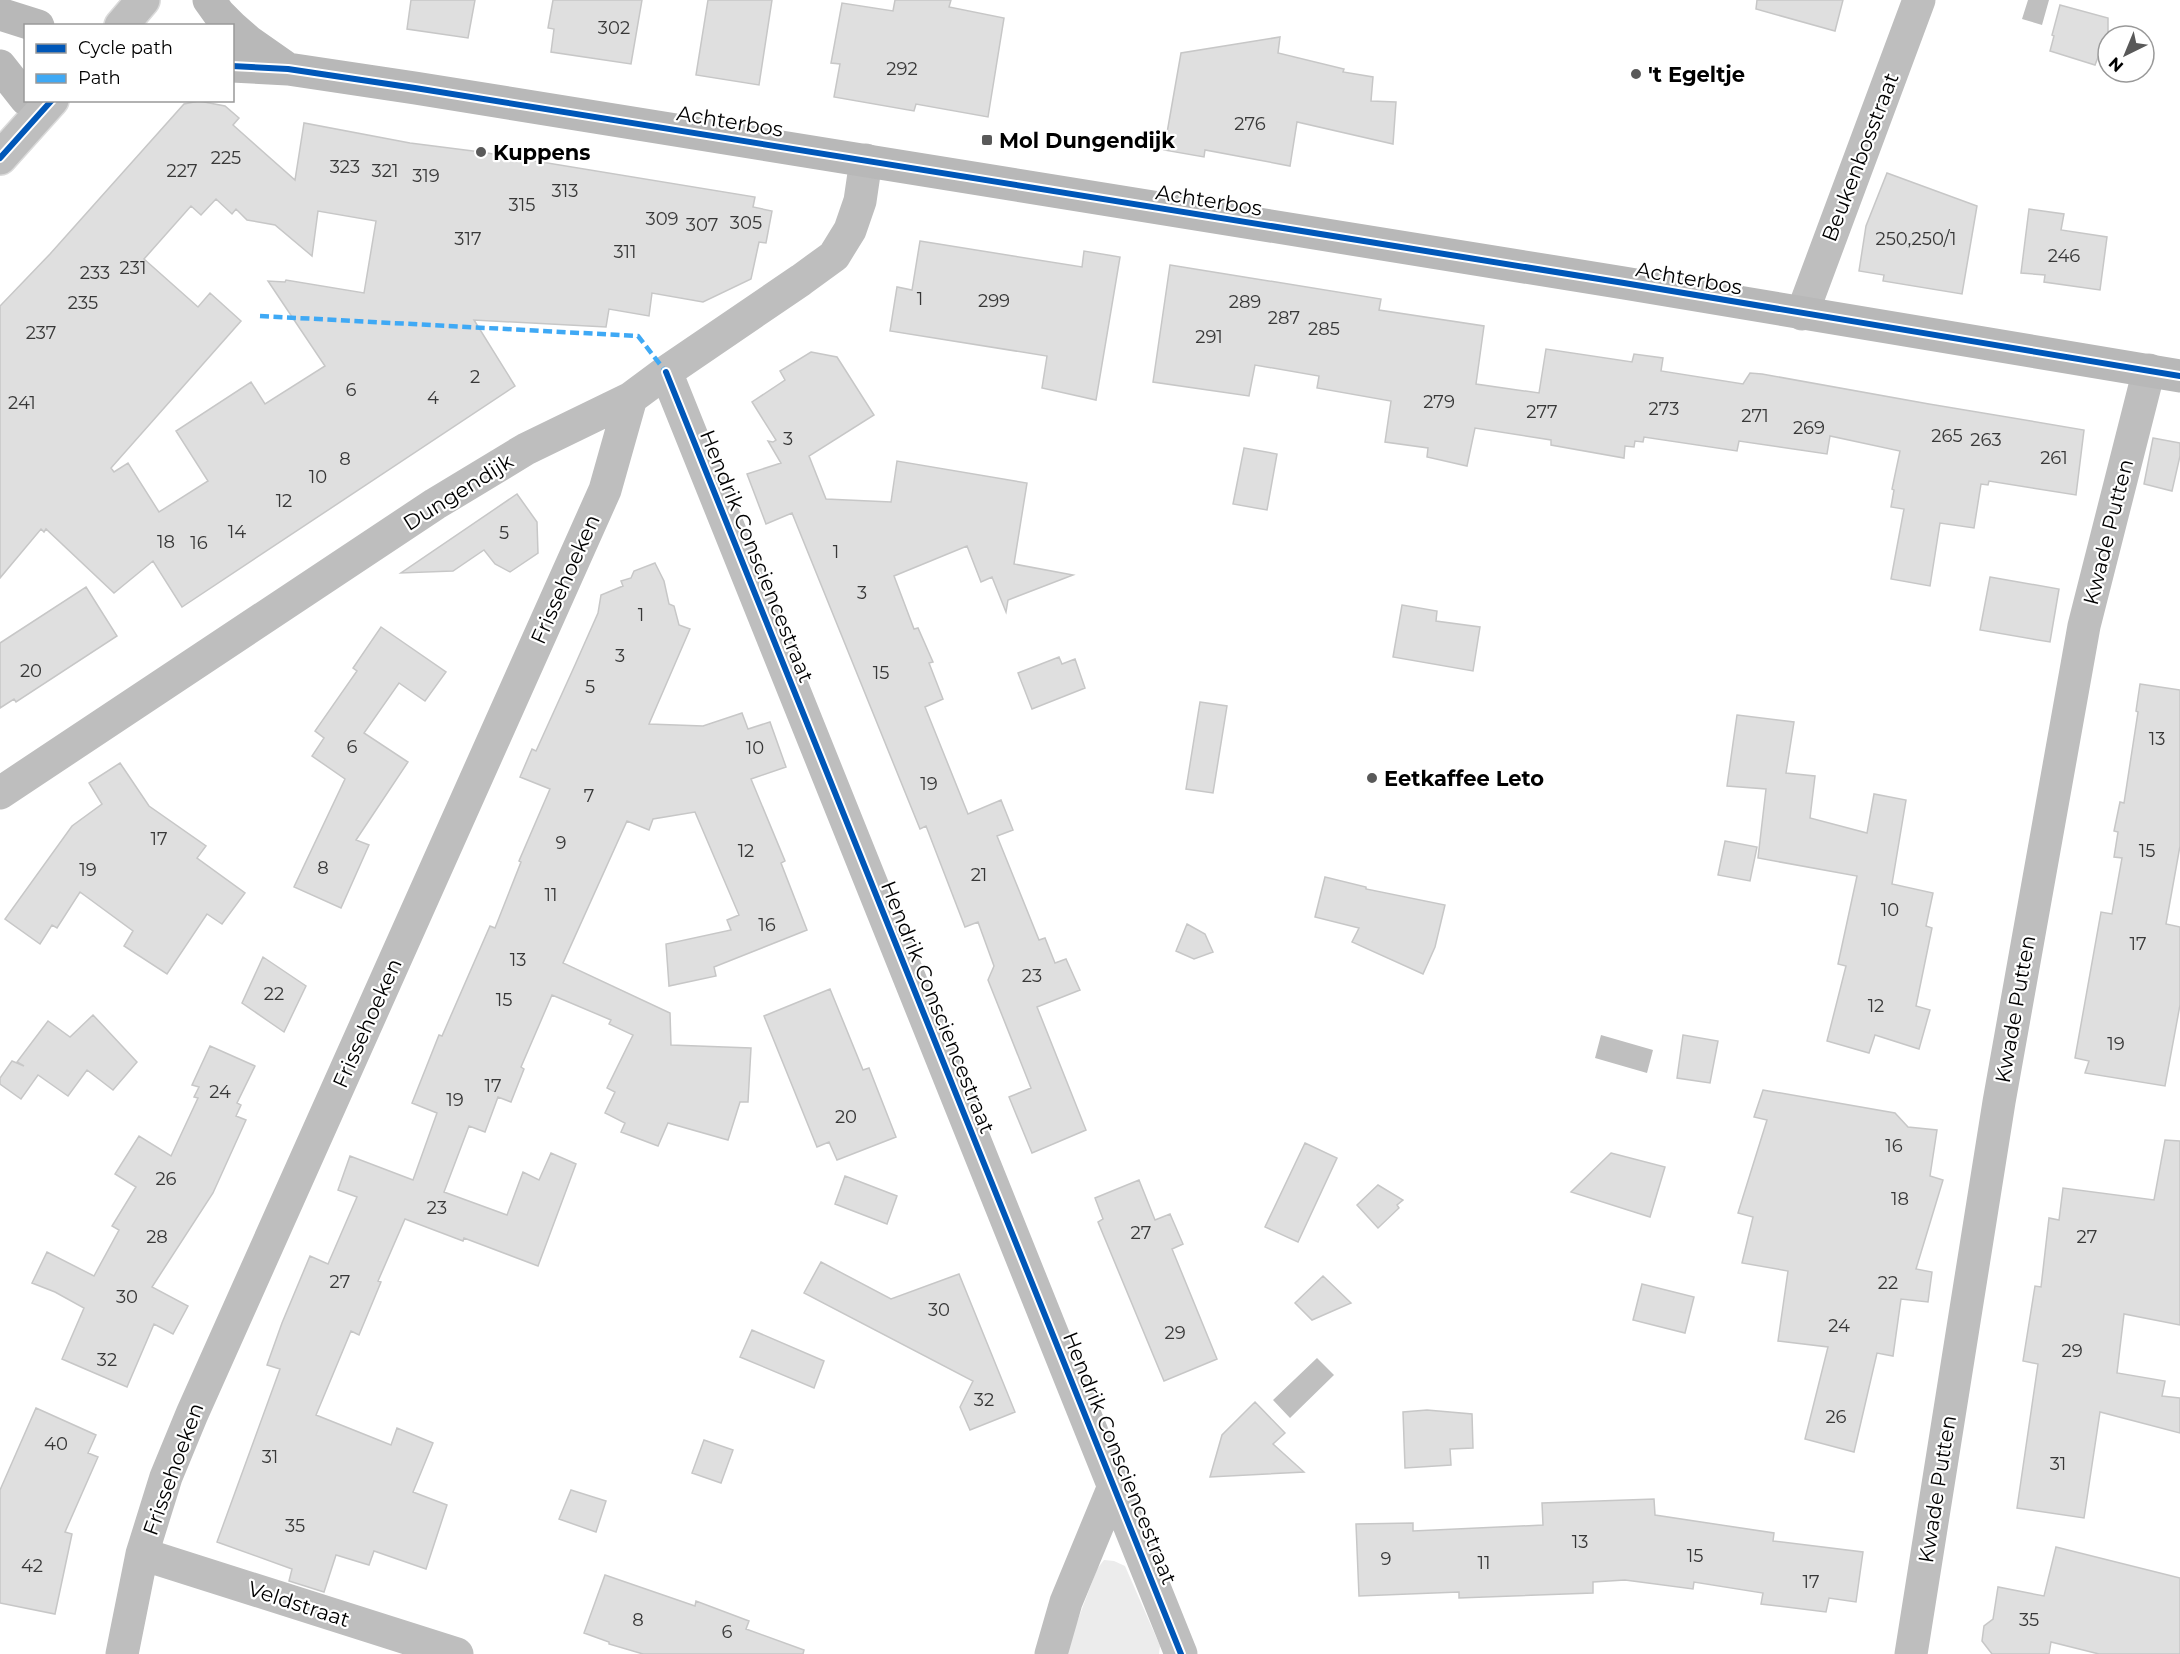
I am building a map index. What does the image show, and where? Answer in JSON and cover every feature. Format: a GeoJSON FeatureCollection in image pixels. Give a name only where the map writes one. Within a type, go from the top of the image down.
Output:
{"type":"FeatureCollection","features":[{"type":"Feature","properties":{"kind":"street"},"geometry":{"type":"LineString","coordinates":[[123,24],[143,0]]}},
{"type":"Feature","properties":{"kind":"street","name":"Achterbos"},"geometry":{"type":"LineString","coordinates":[[209,0],[219,15],[230,24]]}},
{"type":"Feature","properties":{"kind":"street","name":"Beukenbosstraat"},"geometry":{"type":"LineString","coordinates":[[1802,314],[1919,0]]}},
{"type":"Feature","properties":{"kind":"street"},"geometry":{"type":"LineString","coordinates":[[0,14],[32,24]]}},
{"type":"Feature","properties":{"kind":"street","name":"Achterbos"},"geometry":{"type":"LineString","coordinates":[[234,28],[248,41],[288,69]]}},
{"type":"Feature","properties":{"kind":"street"},"geometry":{"type":"LineString","coordinates":[[0,66],[24,91]]}},
{"type":"Feature","properties":{"kind":"street","name":"Achterbos"},"geometry":{"type":"LineString","coordinates":[[234,66],[288,69],[866,160],[2165,373]]}},
{"type":"Feature","properties":{"kind":"street"},"geometry":{"type":"LineString","coordinates":[[0,158],[36,104]]}},
{"type":"Feature","properties":{"kind":"street","name":"Dungendijk"},"geometry":{"type":"LineString","coordinates":[[0,793],[435,504],[526,450],[630,398],[834,256],[850,230],[860,201],[866,160]]}},
{"type":"Feature","properties":{"kind":"street","name":"Hendrik Consciencestraat"},"geometry":{"type":"LineString","coordinates":[[666,372],[1181,1654]]}},
{"type":"Feature","properties":{"kind":"street","name":"Kwade Putten"},"geometry":{"type":"LineString","coordinates":[[1911,1654],[1999,1102],[2084,626],[2165,373]]}},
{"type":"Feature","properties":{"kind":"street","name":"Frissehoeken"},"geometry":{"type":"LineString","coordinates":[[122,1654],[142,1554],[166,1477],[192,1414],[605,490],[630,398]]}},
{"type":"Feature","properties":{"kind":"street","name":"Hendrik Consciencestraat"},"geometry":{"type":"LineString","coordinates":[[1051,1654],[1066,1602],[1114,1486]]}},
{"type":"Feature","properties":{"kind":"street","name":"Veldstraat"},"geometry":{"type":"LineString","coordinates":[[142,1554],[457,1654]]}},
{"type":"Feature","properties":{"kind":"shaded area"},"geometry":{"type":"Polygon","coordinates":[[[2028,0],[2049,0],[2042,25],[2022,19],[2028,0]]]}},
{"type":"Feature","properties":{"kind":"shaded area"},"geometry":{"type":"Polygon","coordinates":[[[1601,1035],[1653,1050],[1647,1073],[1595,1058],[1601,1035]]]}},
{"type":"Feature","properties":{"kind":"shaded area"},"geometry":{"type":"Polygon","coordinates":[[[1317,1358],[1334,1375],[1290,1418],[1273,1400],[1317,1358]]]}},
{"type":"Feature","properties":{"kind":"shaded area"},"geometry":{"type":"Polygon","coordinates":[[[1104,1560],[1125,1566],[1160,1646],[1159,1654],[1065,1654],[1097,1569],[1104,1560]]]}},
{"type":"Feature","properties":{"kind":"building"},"geometry":{"type":"Polygon","coordinates":[[[411,0],[475,0],[468,38],[407,29],[411,0]]]}},
{"type":"Feature","properties":{"kind":"building"},"geometry":{"type":"Polygon","coordinates":[[[553,0],[642,0],[631,64],[551,52],[554,29],[548,28],[553,0]]]}},
{"type":"Feature","properties":{"kind":"building"},"geometry":{"type":"Polygon","coordinates":[[[708,0],[772,0],[759,85],[696,75],[708,0]]]}},
{"type":"Feature","properties":{"kind":"building"},"geometry":{"type":"Polygon","coordinates":[[[895,0],[951,0],[949,7],[1004,18],[988,117],[916,104],[914,111],[834,97],[840,64],[831,63],[842,3],[893,11],[895,0]]]}},
{"type":"Feature","properties":{"kind":"building"},"geometry":{"type":"Polygon","coordinates":[[[1757,0],[1843,0],[1835,31],[1756,9],[1757,0]]]}},
{"type":"Feature","properties":{"kind":"building"},"geometry":{"type":"Polygon","coordinates":[[[2060,5],[2108,18],[2108,24],[2096,24],[2095,65],[2050,51],[2054,36],[2052,35],[2060,5]]]}},
{"type":"Feature","properties":{"kind":"building"},"geometry":{"type":"Polygon","coordinates":[[[1280,37],[1278,53],[1344,69],[1343,72],[1373,77],[1371,101],[1396,102],[1393,144],[1297,122],[1290,166],[1205,150],[1204,157],[1164,150],[1181,53],[1280,37]]]}},
{"type":"Feature","properties":{"kind":"building"},"geometry":{"type":"Polygon","coordinates":[[[194,102],[225,106],[239,118],[233,125],[295,180],[304,123],[410,143],[481,152],[755,197],[753,207],[772,211],[766,243],[759,242],[751,279],[703,302],[652,293],[649,316],[609,309],[606,327],[474,320],[515,386],[182,607],[153,561],[114,593],[46,529],[44,532],[41,529],[0,578],[0,306],[50,254],[184,104],[194,102]],[[216,199],[201,215],[191,206],[144,259],[198,307],[210,293],[241,321],[111,468],[114,472],[128,463],[159,512],[208,481],[176,431],[251,382],[265,404],[325,366],[268,281],[285,282],[286,280],[364,293],[376,221],[318,211],[312,256],[275,225],[247,220],[236,209],[232,214],[216,199]]]}},
{"type":"Feature","properties":{"kind":"building"},"geometry":{"type":"Polygon","coordinates":[[[1887,173],[1977,206],[1962,294],[1883,281],[1884,275],[1859,271],[1866,226],[1887,173]]]}},
{"type":"Feature","properties":{"kind":"building"},"geometry":{"type":"Polygon","coordinates":[[[2029,209],[2064,214],[2061,230],[2107,237],[2100,290],[2044,282],[2045,275],[2021,273],[2029,209]]]}},
{"type":"Feature","properties":{"kind":"building"},"geometry":{"type":"Polygon","coordinates":[[[920,241],[1082,267],[1084,251],[1120,257],[1096,400],[1042,388],[1047,356],[890,331],[897,287],[912,290],[920,241]]]}},
{"type":"Feature","properties":{"kind":"building"},"geometry":{"type":"Polygon","coordinates":[[[1170,265],[1381,299],[1379,310],[1484,326],[1476,384],[1539,393],[1546,349],[1632,362],[1634,354],[1663,358],[1661,371],[1743,384],[1750,373],[1762,374],[2084,430],[2076,495],[1989,481],[1988,485],[1981,484],[1974,528],[1940,523],[1930,586],[1891,579],[1904,509],[1891,507],[1894,490],[1892,489],[1900,451],[1830,436],[1827,454],[1739,441],[1737,451],[1644,437],[1643,442],[1635,441],[1634,447],[1625,446],[1624,458],[1551,445],[1551,440],[1475,428],[1467,466],[1427,457],[1428,448],[1385,442],[1391,401],[1317,388],[1319,376],[1255,365],[1249,396],[1153,382],[1170,265]]]}},
{"type":"Feature","properties":{"kind":"building"},"geometry":{"type":"Polygon","coordinates":[[[811,352],[837,357],[874,415],[809,456],[826,499],[891,502],[897,461],[1027,483],[1014,564],[1073,575],[1008,600],[1006,612],[992,577],[981,582],[967,546],[894,576],[914,629],[918,628],[933,662],[929,663],[943,699],[925,707],[968,814],[1001,800],[1013,830],[997,836],[1039,940],[1045,938],[1055,963],[1066,959],[1080,990],[1037,1007],[1086,1130],[1032,1153],[1009,1097],[1031,1088],[988,980],[994,966],[978,922],[965,927],[926,826],[920,829],[792,513],[766,524],[747,474],[781,463],[768,441],[776,440],[752,402],[785,380],[780,371],[811,352]]]}},
{"type":"Feature","properties":{"kind":"building"},"geometry":{"type":"Polygon","coordinates":[[[2153,438],[2180,443],[2180,456],[2172,491],[2144,484],[2153,438]]]}},
{"type":"Feature","properties":{"kind":"building"},"geometry":{"type":"Polygon","coordinates":[[[1244,448],[1277,454],[1267,510],[1233,504],[1244,448]]]}},
{"type":"Feature","properties":{"kind":"building"},"geometry":{"type":"Polygon","coordinates":[[[517,494],[537,522],[538,553],[510,572],[495,564],[484,550],[453,571],[401,573],[517,494]]]}},
{"type":"Feature","properties":{"kind":"building"},"geometry":{"type":"Polygon","coordinates":[[[655,563],[664,581],[669,604],[674,606],[679,625],[690,629],[649,724],[703,726],[742,713],[748,729],[770,722],[786,767],[751,779],[785,861],[781,863],[807,930],[714,967],[716,976],[669,986],[666,944],[731,930],[727,920],[739,915],[695,812],[653,819],[649,830],[627,821],[563,963],[670,1013],[671,1045],[751,1048],[748,1102],[740,1102],[728,1140],[668,1123],[658,1146],[621,1132],[625,1123],[605,1113],[615,1092],[607,1088],[633,1035],[609,1024],[611,1020],[552,995],[521,1067],[524,1069],[511,1102],[498,1097],[485,1132],[469,1126],[444,1192],[507,1215],[523,1172],[539,1180],[551,1153],[576,1164],[538,1266],[405,1219],[378,1281],[381,1282],[359,1335],[351,1331],[316,1415],[391,1445],[397,1428],[433,1443],[413,1492],[447,1505],[426,1569],[374,1551],[369,1565],[336,1555],[324,1592],[289,1581],[292,1569],[217,1542],[280,1369],[267,1365],[282,1323],[310,1256],[328,1264],[357,1197],[338,1190],[350,1156],[413,1180],[437,1113],[412,1103],[439,1035],[442,1036],[490,926],[495,928],[521,862],[519,861],[550,789],[520,777],[532,749],[536,751],[575,665],[598,613],[601,595],[623,586],[621,581],[631,578],[634,571],[655,563]]]}},
{"type":"Feature","properties":{"kind":"building"},"geometry":{"type":"Polygon","coordinates":[[[1990,577],[2059,589],[2050,642],[1980,630],[1990,577]]]}},
{"type":"Feature","properties":{"kind":"building"},"geometry":{"type":"Polygon","coordinates":[[[86,587],[117,636],[16,702],[14,699],[0,708],[0,643],[86,587]]]}},
{"type":"Feature","properties":{"kind":"building"},"geometry":{"type":"Polygon","coordinates":[[[1402,605],[1437,611],[1436,621],[1480,627],[1473,671],[1393,657],[1402,605]]]}},
{"type":"Feature","properties":{"kind":"building"},"geometry":{"type":"Polygon","coordinates":[[[381,627],[446,672],[425,701],[399,683],[364,733],[408,762],[356,840],[369,845],[341,908],[294,887],[345,779],[312,756],[324,738],[315,731],[357,671],[353,668],[381,627]]]}},
{"type":"Feature","properties":{"kind":"building"},"geometry":{"type":"Polygon","coordinates":[[[1059,657],[1062,664],[1075,659],[1085,688],[1032,709],[1018,673],[1059,657]]]}},
{"type":"Feature","properties":{"kind":"building"},"geometry":{"type":"Polygon","coordinates":[[[2140,684],[2180,690],[2180,846],[2166,924],[2180,927],[2180,1005],[2165,1086],[2085,1073],[2089,1061],[2075,1058],[2101,912],[2112,914],[2122,858],[2114,857],[2118,832],[2114,831],[2120,802],[2124,803],[2140,684]]]}},
{"type":"Feature","properties":{"kind":"building"},"geometry":{"type":"Polygon","coordinates":[[[1200,702],[1227,706],[1213,793],[1186,789],[1200,702]]]}},
{"type":"Feature","properties":{"kind":"building"},"geometry":{"type":"Polygon","coordinates":[[[1737,715],[1794,722],[1786,773],[1815,776],[1810,818],[1867,833],[1874,794],[1906,800],[1892,884],[1933,893],[1926,926],[1932,928],[1916,1006],[1930,1010],[1919,1049],[1875,1035],[1869,1053],[1827,1041],[1846,966],[1838,964],[1857,876],[1758,858],[1766,789],[1727,786],[1737,715]]]}},
{"type":"Feature","properties":{"kind":"building"},"geometry":{"type":"Polygon","coordinates":[[[120,763],[149,806],[206,846],[197,858],[245,893],[222,924],[207,914],[167,974],[124,946],[133,931],[80,892],[57,928],[52,925],[40,944],[5,919],[72,826],[102,804],[89,783],[120,763]]]}},
{"type":"Feature","properties":{"kind":"building"},"geometry":{"type":"Polygon","coordinates":[[[1725,841],[1757,847],[1750,881],[1718,875],[1725,841]]]}},
{"type":"Feature","properties":{"kind":"building"},"geometry":{"type":"Polygon","coordinates":[[[1325,877],[1366,887],[1366,889],[1445,905],[1435,947],[1423,974],[1352,942],[1359,928],[1315,917],[1325,877]]]}},
{"type":"Feature","properties":{"kind":"building"},"geometry":{"type":"Polygon","coordinates":[[[1187,924],[1205,934],[1213,952],[1194,959],[1176,951],[1187,924]]]}},
{"type":"Feature","properties":{"kind":"building"},"geometry":{"type":"Polygon","coordinates":[[[263,957],[306,986],[284,1032],[242,1003],[263,957]]]}},
{"type":"Feature","properties":{"kind":"building"},"geometry":{"type":"Polygon","coordinates":[[[830,989],[863,1070],[869,1068],[896,1137],[837,1160],[829,1142],[817,1147],[764,1016],[830,989]]]}},
{"type":"Feature","properties":{"kind":"building"},"geometry":{"type":"Polygon","coordinates":[[[93,1015],[137,1062],[113,1090],[87,1070],[68,1096],[38,1075],[21,1099],[0,1084],[0,1078],[12,1061],[24,1066],[17,1062],[48,1021],[70,1037],[93,1015]]]}},
{"type":"Feature","properties":{"kind":"building"},"geometry":{"type":"Polygon","coordinates":[[[1683,1035],[1718,1041],[1710,1083],[1677,1078],[1683,1035]]]}},
{"type":"Feature","properties":{"kind":"building"},"geometry":{"type":"Polygon","coordinates":[[[210,1046],[255,1066],[237,1103],[241,1105],[236,1116],[246,1120],[213,1193],[152,1287],[188,1306],[173,1334],[154,1324],[127,1387],[62,1359],[84,1308],[55,1292],[32,1283],[47,1252],[94,1276],[119,1230],[112,1226],[136,1187],[115,1174],[139,1136],[171,1156],[198,1098],[194,1097],[199,1087],[192,1085],[210,1046]]]}},
{"type":"Feature","properties":{"kind":"building"},"geometry":{"type":"Polygon","coordinates":[[[1763,1090],[1895,1113],[1908,1127],[1937,1130],[1930,1176],[1943,1180],[1916,1269],[1932,1272],[1928,1302],[1901,1299],[1893,1356],[1877,1353],[1854,1452],[1805,1439],[1828,1347],[1778,1341],[1788,1271],[1742,1263],[1753,1217],[1738,1213],[1767,1120],[1754,1117],[1763,1090]]]}},
{"type":"Feature","properties":{"kind":"building"},"geometry":{"type":"Polygon","coordinates":[[[2165,1140],[2180,1141],[2180,1325],[2124,1314],[2117,1373],[2165,1381],[2162,1396],[2180,1398],[2180,1433],[2100,1412],[2084,1518],[2017,1508],[2038,1364],[2023,1361],[2035,1286],[2041,1287],[2049,1218],[2059,1220],[2063,1188],[2154,1200],[2165,1140]]]}},
{"type":"Feature","properties":{"kind":"building"},"geometry":{"type":"Polygon","coordinates":[[[1305,1143],[1337,1158],[1298,1242],[1265,1227],[1305,1143]]]}},
{"type":"Feature","properties":{"kind":"building"},"geometry":{"type":"Polygon","coordinates":[[[1611,1153],[1665,1167],[1650,1217],[1571,1192],[1611,1153]]]}},
{"type":"Feature","properties":{"kind":"building"},"geometry":{"type":"Polygon","coordinates":[[[845,1176],[897,1196],[887,1224],[835,1204],[845,1176]]]}},
{"type":"Feature","properties":{"kind":"building"},"geometry":{"type":"Polygon","coordinates":[[[1139,1180],[1155,1220],[1170,1214],[1183,1244],[1172,1249],[1217,1359],[1164,1381],[1098,1222],[1103,1219],[1095,1198],[1139,1180]]]}},
{"type":"Feature","properties":{"kind":"building"},"geometry":{"type":"Polygon","coordinates":[[[1378,1185],[1403,1200],[1397,1205],[1399,1208],[1378,1228],[1357,1205],[1378,1185]]]}},
{"type":"Feature","properties":{"kind":"building"},"geometry":{"type":"Polygon","coordinates":[[[821,1262],[891,1299],[959,1274],[1015,1412],[970,1430],[960,1407],[973,1381],[804,1293],[821,1262]]]}},
{"type":"Feature","properties":{"kind":"building"},"geometry":{"type":"Polygon","coordinates":[[[1323,1276],[1351,1303],[1312,1320],[1295,1303],[1323,1276]]]}},
{"type":"Feature","properties":{"kind":"building"},"geometry":{"type":"Polygon","coordinates":[[[1642,1284],[1694,1297],[1685,1333],[1633,1320],[1642,1284]]]}},
{"type":"Feature","properties":{"kind":"building"},"geometry":{"type":"Polygon","coordinates":[[[752,1330],[824,1361],[814,1388],[740,1357],[752,1330]]]}},
{"type":"Feature","properties":{"kind":"building"},"geometry":{"type":"Polygon","coordinates":[[[1255,1402],[1285,1433],[1273,1444],[1304,1472],[1210,1477],[1222,1435],[1255,1402]]]}},
{"type":"Feature","properties":{"kind":"building"},"geometry":{"type":"Polygon","coordinates":[[[36,1408],[96,1435],[88,1453],[98,1457],[65,1532],[72,1534],[55,1614],[0,1603],[0,1490],[36,1408]]]}},
{"type":"Feature","properties":{"kind":"building"},"geometry":{"type":"Polygon","coordinates":[[[1427,1410],[1472,1414],[1473,1448],[1450,1449],[1451,1465],[1405,1468],[1403,1412],[1427,1410]]]}},
{"type":"Feature","properties":{"kind":"building"},"geometry":{"type":"Polygon","coordinates":[[[704,1440],[733,1450],[721,1483],[692,1473],[704,1440]]]}},
{"type":"Feature","properties":{"kind":"building"},"geometry":{"type":"Polygon","coordinates":[[[571,1490],[606,1501],[596,1532],[559,1519],[571,1490]]]}},
{"type":"Feature","properties":{"kind":"building"},"geometry":{"type":"Polygon","coordinates":[[[1654,1499],[1655,1515],[1774,1533],[1773,1541],[1863,1552],[1856,1602],[1829,1598],[1826,1612],[1761,1604],[1763,1593],[1694,1582],[1693,1589],[1625,1580],[1593,1582],[1593,1593],[1459,1598],[1459,1592],[1359,1596],[1356,1524],[1413,1523],[1413,1531],[1543,1525],[1542,1503],[1654,1499]]]}},
{"type":"Feature","properties":{"kind":"building"},"geometry":{"type":"Polygon","coordinates":[[[2056,1547],[2180,1578],[2180,1654],[2099,1654],[2051,1642],[2049,1654],[1992,1654],[1982,1641],[1984,1626],[1993,1619],[1998,1587],[2044,1596],[2056,1547]]]}},
{"type":"Feature","properties":{"kind":"building"},"geometry":{"type":"Polygon","coordinates":[[[605,1575],[695,1606],[696,1601],[749,1621],[746,1629],[804,1650],[803,1654],[643,1654],[609,1644],[609,1642],[584,1633],[605,1575]]]}},
{"type":"Feature","properties":{"kind":"marked path"},"geometry":{"type":"LineString","coordinates":[[260,316],[638,336],[666,372]]}},
{"type":"Feature","properties":{"kind":"cycle path"},"geometry":{"type":"LineString","coordinates":[[234,66],[288,69],[415,88],[1624,283],[2180,376]]}},
{"type":"Feature","properties":{"kind":"cycle path"},"geometry":{"type":"LineString","coordinates":[[0,158],[50,102]]}},
{"type":"Feature","properties":{"kind":"cycle path"},"geometry":{"type":"LineString","coordinates":[[666,372],[1181,1654]]}},
{"type":"Feature","properties":{"kind":"place","name":"'t Egeltje"},"geometry":{"type":"Point","coordinates":[1636,74]}},
{"type":"Feature","properties":{"kind":"place","name":"Mol Dungendijk"},"geometry":{"type":"Point","coordinates":[987,140]}},
{"type":"Feature","properties":{"kind":"place","name":"Kuppens"},"geometry":{"type":"Point","coordinates":[481,152]}},
{"type":"Feature","properties":{"kind":"place","name":"Eetkaffee Leto"},"geometry":{"type":"Point","coordinates":[1372,778]}}]}
